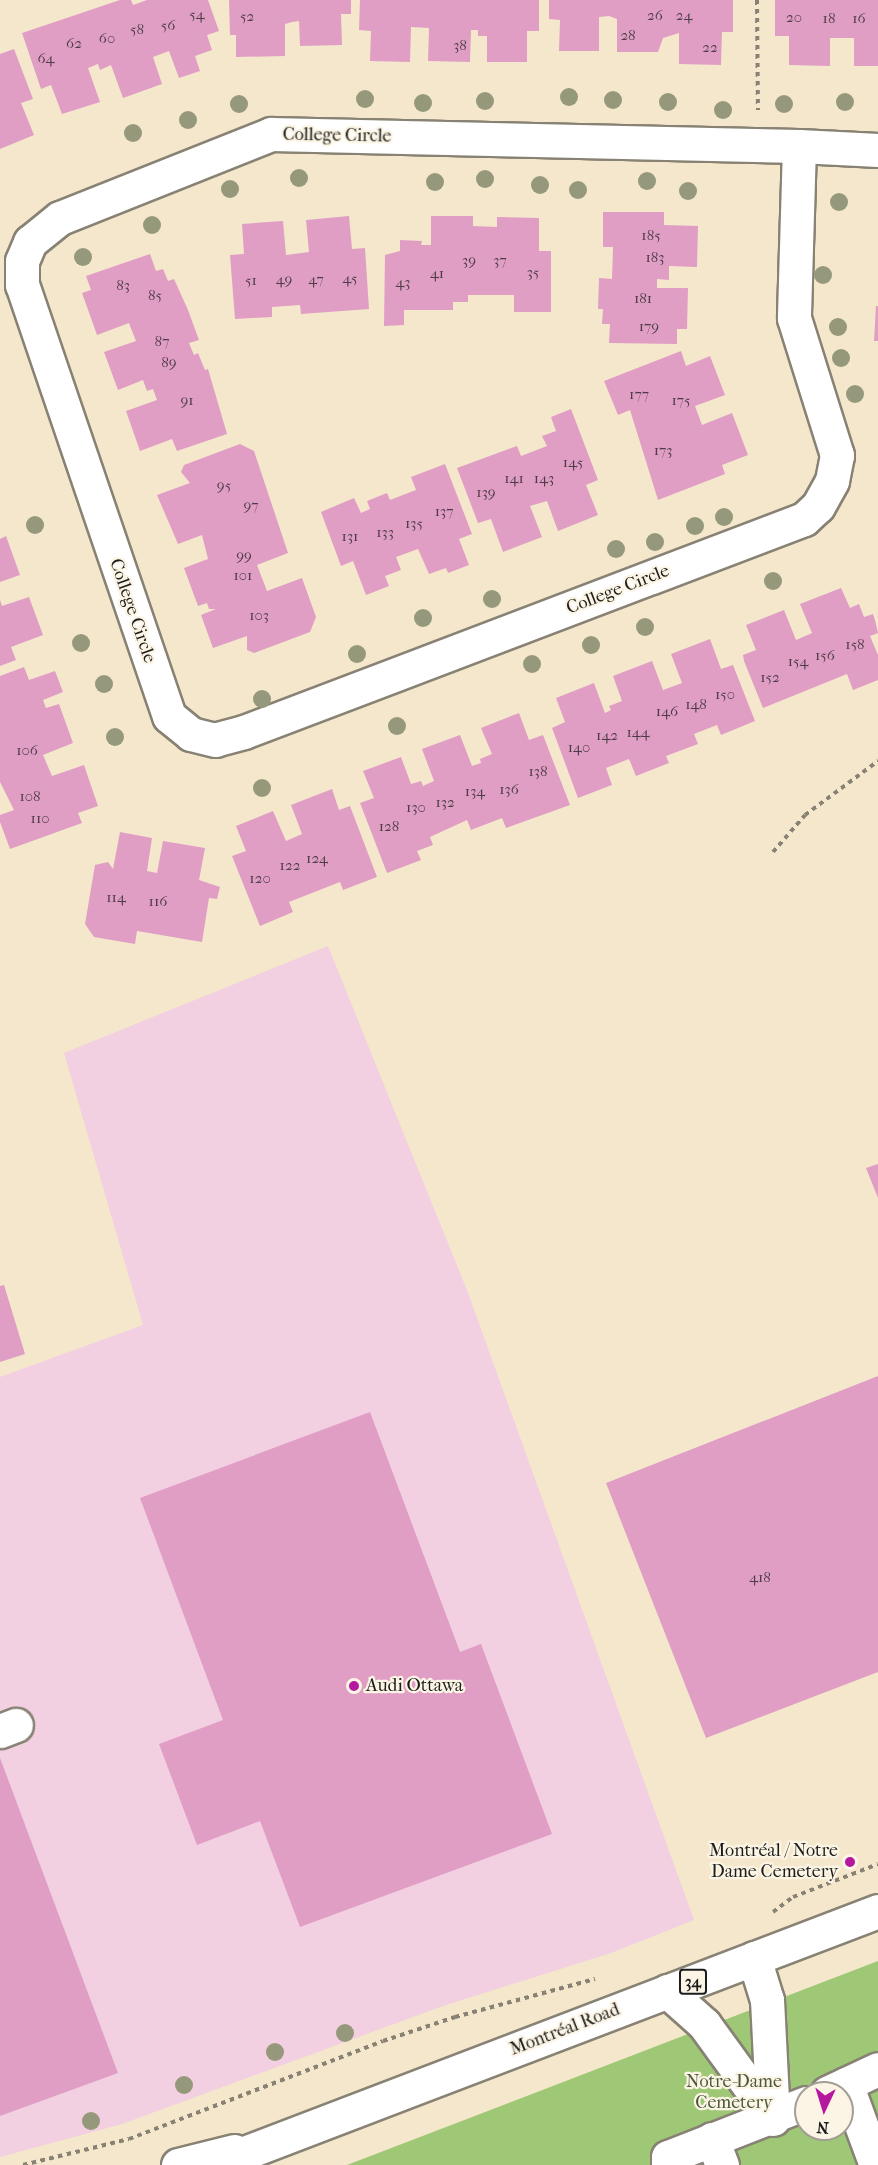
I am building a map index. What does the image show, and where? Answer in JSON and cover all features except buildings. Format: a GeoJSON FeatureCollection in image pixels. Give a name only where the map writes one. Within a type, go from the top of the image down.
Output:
{"type":"FeatureCollection","features":[{"type":"Feature","properties":{"kind":"street","name":"College Circle"},"geometry":{"type":"LineString","coordinates":[[799,146],[794,318],[837,455],[832,481],[818,506],[804,519],[244,732],[215,740],[191,734],[169,716],[22,285],[22,261],[30,242],[60,218],[271,134],[799,146],[878,150]]}},
{"type":"Feature","properties":{"kind":"street","name":"Montréal Road"},"geometry":{"type":"LineString","coordinates":[[213,2165],[251,2148],[878,1911]]}},
{"type":"Feature","properties":{"kind":"street"},"geometry":{"type":"LineString","coordinates":[[754,1958],[767,2000],[773,2119]]}},
{"type":"Feature","properties":{"kind":"street"},"geometry":{"type":"LineString","coordinates":[[667,1991],[704,2024],[773,2119]]}},
{"type":"Feature","properties":{"kind":"street"},"geometry":{"type":"LineString","coordinates":[[852,2081],[878,2069]]}},
{"type":"Feature","properties":{"kind":"street"},"geometry":{"type":"LineString","coordinates":[[668,2165],[668,2157],[717,2152],[794,2109]]}},
{"type":"Feature","properties":{"kind":"street"},"geometry":{"type":"LineString","coordinates":[[854,2122],[876,2165]]}},
{"type":"Feature","properties":{"kind":"street","name":"Montréal Road"},"geometry":{"type":"LineString","coordinates":[[178,2165],[251,2148]]}},
{"type":"Feature","properties":{"kind":"path"},"geometry":{"type":"LineString","coordinates":[[758,0],[758,146]]}},
{"type":"Feature","properties":{"kind":"path"},"geometry":{"type":"LineString","coordinates":[[773,852],[805,815],[878,761]]}},
{"type":"Feature","properties":{"kind":"path"},"geometry":{"type":"LineString","coordinates":[[766,1917],[793,1897],[878,1864]]}},
{"type":"Feature","properties":{"kind":"path"},"geometry":{"type":"LineString","coordinates":[[23,2165],[129,2139],[403,2034],[600,1978]]}},
{"type":"Feature","properties":{"kind":"shaded area"},"geometry":{"type":"Polygon","coordinates":[[[328,946],[468,1293],[694,1920],[611,1953],[443,2006],[122,2124],[0,2157],[0,1377],[143,1325],[64,1053],[328,946]]]}},
{"type":"Feature","properties":{"kind":"green space","name":"Notre-Dame Cemetery"},"geometry":{"type":"Polygon","coordinates":[[[878,1961],[878,2165],[347,2165],[878,1961]]]}},
{"type":"Feature","properties":{"kind":"place","name":"Audi Ottawa"},"geometry":{"type":"Point","coordinates":[354,1686]}},
{"type":"Feature","properties":{"kind":"place","name":"Montréal / Notre Dame Cemetery"},"geometry":{"type":"Point","coordinates":[850,1862]}}]}
